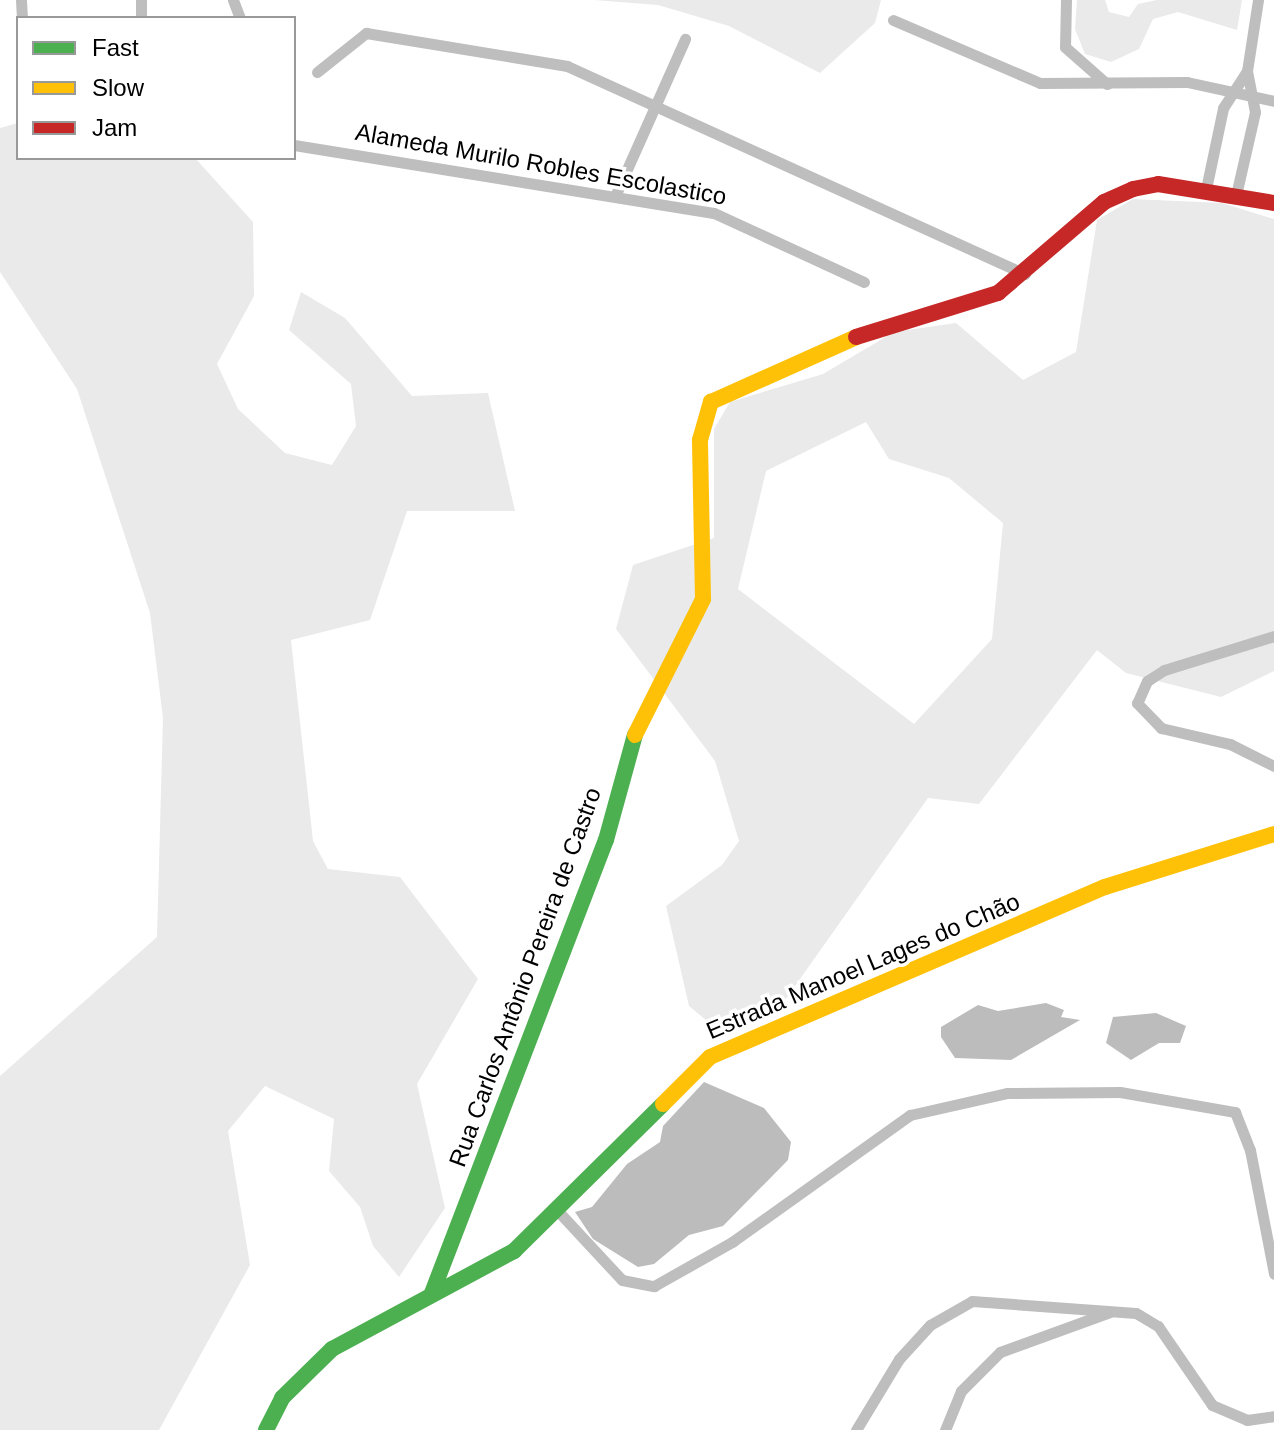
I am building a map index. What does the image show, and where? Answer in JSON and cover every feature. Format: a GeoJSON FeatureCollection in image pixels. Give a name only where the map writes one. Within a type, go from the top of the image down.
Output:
{"type":"FeatureCollection","features":[{"type":"Feature","properties":{"kind":"street"},"geometry":{"type":"LineString","coordinates":[[1066,0],[1065,47],[1107,84]]}},
{"type":"Feature","properties":{"kind":"street"},"geometry":{"type":"LineString","coordinates":[[1236,195],[1256,97],[1247,71],[1258,0]]}},
{"type":"Feature","properties":{"kind":"street"},"geometry":{"type":"LineString","coordinates":[[893,20],[1019,77],[1107,84],[1169,81],[1274,101]]}},
{"type":"Feature","properties":{"kind":"street"},"geometry":{"type":"LineString","coordinates":[[317,72],[366,33],[567,66],[1026,274]]}},
{"type":"Feature","properties":{"kind":"street"},"geometry":{"type":"LineString","coordinates":[[616,194],[657,108],[685,39]]}},
{"type":"Feature","properties":{"kind":"street"},"geometry":{"type":"LineString","coordinates":[[1206,189],[1229,92],[1247,71]]}},
{"type":"Feature","properties":{"kind":"street","name":"Alameda Murilo Robles Escolastico"},"geometry":{"type":"LineString","coordinates":[[296,145],[616,194],[728,216],[864,282]]}},
{"type":"Feature","properties":{"kind":"street","name":"Rua Carlos Antônio Pereira de Castro"},"geometry":{"type":"LineString","coordinates":[[432,1293],[606,840],[640,716],[703,599],[700,440],[711,402],[875,329],[998,293],[1026,274],[1104,202],[1158,184],[1206,189],[1274,203]]}},
{"type":"Feature","properties":{"kind":"street"},"geometry":{"type":"LineString","coordinates":[[1274,636],[1164,670],[1147,681],[1137,703],[1161,728],[1230,744],[1274,766]]}},
{"type":"Feature","properties":{"kind":"street","name":"Estrada Manoel Lages do Chão"},"geometry":{"type":"LineString","coordinates":[[266,1430],[307,1369],[432,1293],[487,1270],[727,1048],[1105,887],[1274,834]]}},
{"type":"Feature","properties":{"kind":"street"},"geometry":{"type":"LineString","coordinates":[[556,1209],[622,1280],[654,1286],[732,1242],[910,1115],[1007,1093],[1120,1092],[1235,1112],[1250,1150],[1274,1274]]}},
{"type":"Feature","properties":{"kind":"street"},"geometry":{"type":"LineString","coordinates":[[856,1430],[899,1359],[930,1325],[972,1301],[1115,1310],[1158,1326],[1212,1405],[1247,1420],[1274,1416]]}},
{"type":"Feature","properties":{"kind":"street"},"geometry":{"type":"LineString","coordinates":[[945,1430],[961,1391],[1000,1352],[1115,1310]]}},
{"type":"Feature","properties":{"kind":"shaded area"},"geometry":{"type":"Polygon","coordinates":[[[594,0],[881,0],[875,23],[820,73],[729,26],[658,5],[594,0]]]}},
{"type":"Feature","properties":{"kind":"shaded area"},"geometry":{"type":"Polygon","coordinates":[[[1077,0],[1105,0],[1109,12],[1129,17],[1138,4],[1157,0],[1242,0],[1237,30],[1178,12],[1153,19],[1139,49],[1111,62],[1085,54],[1075,29],[1077,0]]]}},
{"type":"Feature","properties":{"kind":"shaded area"},"geometry":{"type":"Polygon","coordinates":[[[16,124],[16,160],[197,160],[253,222],[254,296],[217,364],[238,409],[285,453],[332,465],[356,426],[351,384],[289,330],[301,292],[345,318],[412,396],[488,393],[515,511],[407,511],[370,620],[291,640],[313,841],[328,869],[400,877],[478,979],[417,1084],[445,1208],[399,1277],[373,1246],[360,1207],[329,1171],[334,1119],[265,1086],[228,1131],[250,1265],[159,1430],[0,1430],[0,1076],[157,937],[163,718],[150,613],[77,389],[0,272],[0,128],[16,124]]]}},
{"type":"Feature","properties":{"kind":"shaded area"},"geometry":{"type":"Polygon","coordinates":[[[1133,199],[1222,203],[1274,219],[1274,671],[1221,697],[1126,673],[1097,650],[979,804],[928,798],[783,1003],[712,1025],[689,1006],[666,906],[722,865],[739,841],[715,761],[616,629],[633,565],[714,538],[714,429],[730,402],[823,374],[894,332],[956,323],[1023,380],[1076,352],[1097,220],[1133,199]],[[866,422],[766,471],[738,589],[914,724],[992,639],[1003,523],[949,478],[889,459],[866,422]]]}},
{"type":"Feature","properties":{"kind":"shaded area"},"geometry":{"type":"Polygon","coordinates":[[[1046,1003],[1064,1010],[1061,1017],[1080,1020],[1011,1060],[955,1058],[941,1037],[941,1027],[978,1005],[998,1011],[1046,1003]]]}},
{"type":"Feature","properties":{"kind":"shaded area"},"geometry":{"type":"Polygon","coordinates":[[[1156,1013],[1186,1026],[1180,1043],[1159,1043],[1131,1060],[1106,1043],[1113,1017],[1156,1013]]]}},
{"type":"Feature","properties":{"kind":"shaded area"},"geometry":{"type":"Polygon","coordinates":[[[704,1082],[764,1108],[791,1142],[788,1160],[723,1226],[689,1235],[654,1264],[638,1267],[593,1239],[575,1212],[592,1207],[627,1164],[660,1142],[663,1126],[704,1082]]]}},
{"type":"Feature","properties":{"kind":"traffic: fast"},"geometry":{"type":"LineString","coordinates":[[432,1293],[606,840],[635,735]]}},
{"type":"Feature","properties":{"kind":"traffic: fast"},"geometry":{"type":"LineString","coordinates":[[266,1430],[282,1398],[332,1349],[514,1251],[663,1104]]}},
{"type":"Feature","properties":{"kind":"traffic: slow"},"geometry":{"type":"LineString","coordinates":[[635,735],[703,599],[700,440],[711,402],[856,337]]}},
{"type":"Feature","properties":{"kind":"traffic: slow"},"geometry":{"type":"LineString","coordinates":[[663,1104],[710,1057],[1105,887],[1274,834]]}},
{"type":"Feature","properties":{"kind":"traffic: jam"},"geometry":{"type":"LineString","coordinates":[[856,337],[998,293],[1104,202],[1133,189],[1158,184],[1274,203]]}}]}
